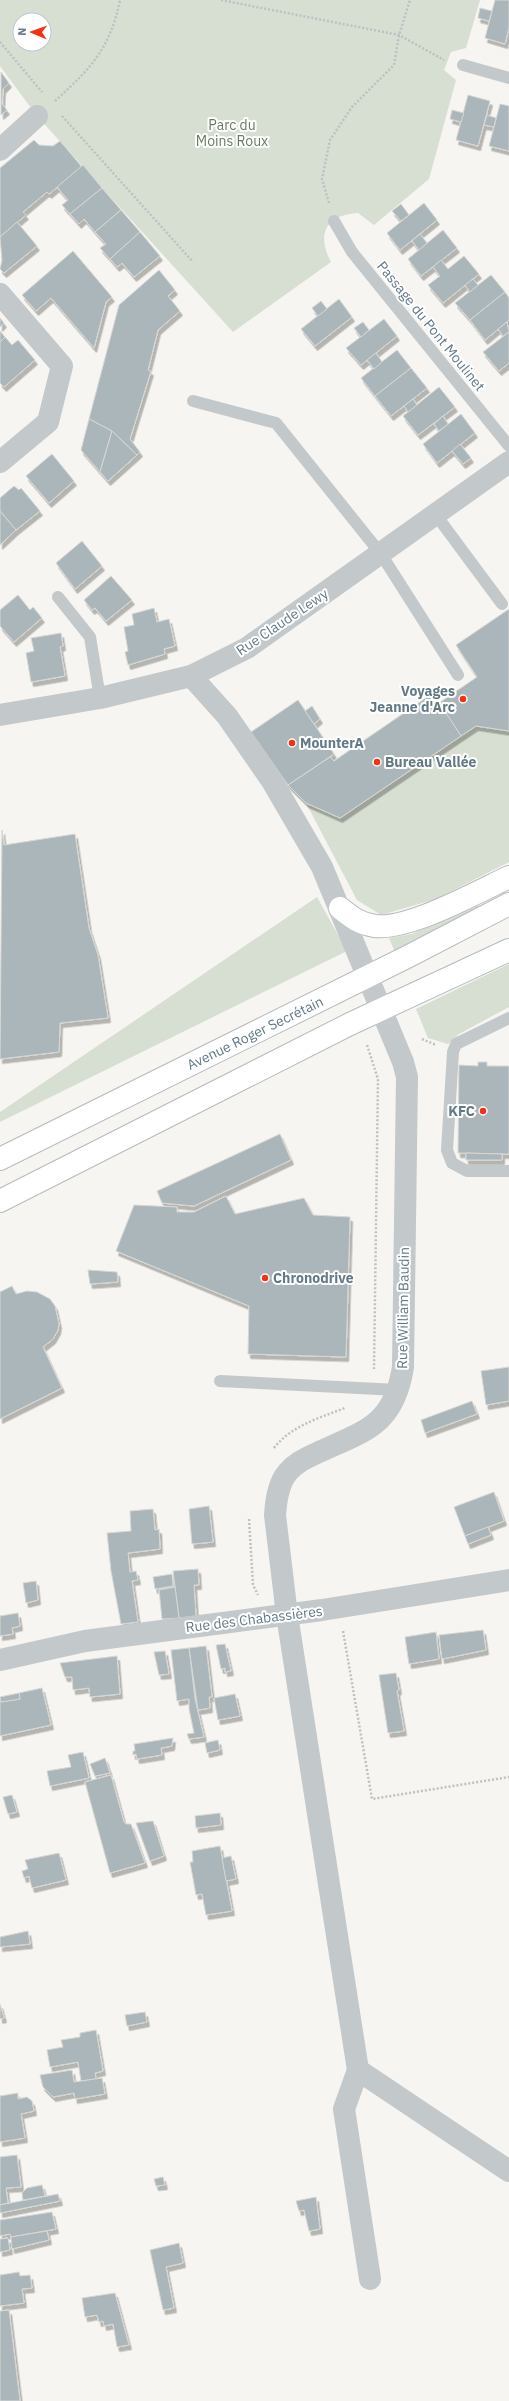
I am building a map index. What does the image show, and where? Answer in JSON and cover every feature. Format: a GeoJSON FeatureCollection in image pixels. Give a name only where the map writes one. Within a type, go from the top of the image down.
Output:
{"type":"FeatureCollection","features":[{"type":"Feature","properties":{"kind":"main road"},"geometry":{"type":"LineString","coordinates":[[340,908],[358,922],[374,926],[389,926],[422,916],[509,877]]}},
{"type":"Feature","properties":{"kind":"main road","name":"Avenue Roger Secrétain"},"geometry":{"type":"LineString","coordinates":[[0,1159],[368,976],[509,904]]}},
{"type":"Feature","properties":{"kind":"main road"},"geometry":{"type":"LineString","coordinates":[[0,1201],[350,1024],[382,1011],[509,950]]}},
{"type":"Feature","properties":{"kind":"street"},"geometry":{"type":"LineString","coordinates":[[0,150],[44,110]]}},
{"type":"Feature","properties":{"kind":"street"},"geometry":{"type":"LineString","coordinates":[[0,294],[62,366],[48,422],[0,462]]}},
{"type":"Feature","properties":{"kind":"street","name":"Rue Claude Lewy"},"geometry":{"type":"LineString","coordinates":[[0,715],[100,698],[191,676],[247,648],[382,554],[509,462]]}},
{"type":"Feature","properties":{"kind":"street","name":"Rue William Baudin"},"geometry":{"type":"LineString","coordinates":[[191,676],[227,716],[272,781],[322,867],[404,1062],[407,1077],[403,1367],[398,1390],[389,1409],[375,1425],[298,1462],[287,1472],[276,1499],[275,1515],[287,1615],[358,2070]]}},
{"type":"Feature","properties":{"kind":"street","name":"Rue des Chabassières"},"geometry":{"type":"LineString","coordinates":[[0,1660],[85,1641],[338,1608],[509,1580]]}},
{"type":"Feature","properties":{"kind":"street"},"geometry":{"type":"LineString","coordinates":[[370,2279],[344,2109],[358,2070],[509,2171]]}},
{"type":"Feature","properties":{"kind":"lane"},"geometry":{"type":"LineString","coordinates":[[463,65],[509,78]]}},
{"type":"Feature","properties":{"kind":"lane","name":"Passage du Pont Moulinet"},"geometry":{"type":"LineString","coordinates":[[334,221],[352,252],[509,446]]}},
{"type":"Feature","properties":{"kind":"lane"},"geometry":{"type":"LineString","coordinates":[[192,401],[276,423],[382,554],[458,675]]}},
{"type":"Feature","properties":{"kind":"lane"},"geometry":{"type":"LineString","coordinates":[[436,515],[502,604]]}},
{"type":"Feature","properties":{"kind":"lane"},"geometry":{"type":"LineString","coordinates":[[58,597],[90,637],[100,698]]}},
{"type":"Feature","properties":{"kind":"lane"},"geometry":{"type":"LineString","coordinates":[[509,1018],[456,1044],[453,1052],[447,1150],[452,1163],[467,1171],[509,1171]]}},
{"type":"Feature","properties":{"kind":"lane"},"geometry":{"type":"LineString","coordinates":[[220,1381],[367,1390],[398,1390]]}},
{"type":"Feature","properties":{"kind":"path"},"geometry":{"type":"LineString","coordinates":[[44,110],[86,72],[105,47],[116,22],[120,0]]}},
{"type":"Feature","properties":{"kind":"path"},"geometry":{"type":"LineString","coordinates":[[220,0],[399,35],[445,61],[463,65]]}},
{"type":"Feature","properties":{"kind":"path"},"geometry":{"type":"LineString","coordinates":[[334,221],[322,179],[330,140],[352,107],[394,65],[399,35],[410,0]]}},
{"type":"Feature","properties":{"kind":"path"},"geometry":{"type":"LineString","coordinates":[[0,42],[44,110],[194,262]]}},
{"type":"Feature","properties":{"kind":"path","name":"Rue William Baudin"},"geometry":{"type":"LineString","coordinates":[[273,1450],[282,1438],[306,1423],[347,1407],[367,1390],[374,1372],[378,1079],[367,1044]]}},
{"type":"Feature","properties":{"kind":"path"},"geometry":{"type":"LineString","coordinates":[[248,1512],[253,1585],[259,1598],[287,1615]]}},
{"type":"Feature","properties":{"kind":"path"},"geometry":{"type":"LineString","coordinates":[[338,1608],[372,1799],[509,1777]]}},
{"type":"Feature","properties":{"kind":"green space","name":"Parc du Moins Roux"},"geometry":{"type":"Polygon","coordinates":[[[0,0],[480,0],[466,48],[451,52],[444,70],[456,80],[429,179],[374,225],[358,213],[338,218],[331,222],[327,228],[324,243],[331,262],[233,332],[37,116],[0,66],[0,0]]]}},
{"type":"Feature","properties":{"kind":"green space"},"geometry":{"type":"Polygon","coordinates":[[[476,726],[509,731],[509,862],[436,899],[381,915],[357,900],[306,803],[340,818],[476,726]]]}},
{"type":"Feature","properties":{"kind":"green space"},"geometry":{"type":"Polygon","coordinates":[[[317,897],[347,951],[0,1122],[0,1112],[317,897]]]}},
{"type":"Feature","properties":{"kind":"green space"},"geometry":{"type":"Polygon","coordinates":[[[475,902],[479,907],[395,952],[389,938],[412,934],[475,902]]]}},
{"type":"Feature","properties":{"kind":"green space"},"geometry":{"type":"Polygon","coordinates":[[[509,964],[509,1007],[459,1034],[448,1044],[428,1038],[416,1009],[509,964]]]}},
{"type":"Feature","properties":{"kind":"building"},"geometry":{"type":"Polygon","coordinates":[[[495,0],[509,0],[509,27],[505,44],[485,38],[495,0]]]}},
{"type":"Feature","properties":{"kind":"building"},"geometry":{"type":"Polygon","coordinates":[[[480,8],[492,11],[489,21],[478,18],[480,8]]]}},
{"type":"Feature","properties":{"kind":"building"},"geometry":{"type":"Polygon","coordinates":[[[1,72],[9,83],[3,89],[2,104],[7,110],[1,115],[1,72]]]}},
{"type":"Feature","properties":{"kind":"building"},"geometry":{"type":"Polygon","coordinates":[[[468,95],[490,101],[478,146],[456,140],[468,95]]]}},
{"type":"Feature","properties":{"kind":"building"},"geometry":{"type":"Polygon","coordinates":[[[500,104],[509,106],[509,151],[489,146],[500,104]]]}},
{"type":"Feature","properties":{"kind":"building"},"geometry":{"type":"Polygon","coordinates":[[[452,110],[464,113],[461,122],[450,119],[452,110]]]}},
{"type":"Feature","properties":{"kind":"building"},"geometry":{"type":"Polygon","coordinates":[[[487,115],[496,118],[494,127],[484,125],[487,115]]]}},
{"type":"Feature","properties":{"kind":"building"},"geometry":{"type":"Polygon","coordinates":[[[34,140],[39,145],[53,146],[60,141],[82,167],[49,194],[47,192],[23,212],[26,215],[0,237],[0,168],[34,140]]]}},
{"type":"Feature","properties":{"kind":"building"},"geometry":{"type":"Polygon","coordinates":[[[83,165],[102,188],[70,214],[62,205],[68,200],[57,187],[83,165]]]}},
{"type":"Feature","properties":{"kind":"building"},"geometry":{"type":"Polygon","coordinates":[[[102,188],[121,210],[95,232],[84,219],[79,224],[70,214],[102,188]]]}},
{"type":"Feature","properties":{"kind":"building"},"geometry":{"type":"Polygon","coordinates":[[[424,203],[437,220],[400,250],[387,233],[424,203]]]}},
{"type":"Feature","properties":{"kind":"building"},"geometry":{"type":"Polygon","coordinates":[[[401,204],[409,215],[401,221],[392,211],[401,204]]]}},
{"type":"Feature","properties":{"kind":"building"},"geometry":{"type":"Polygon","coordinates":[[[121,210],[140,232],[110,259],[100,248],[106,244],[95,232],[121,210]]]}},
{"type":"Feature","properties":{"kind":"building"},"geometry":{"type":"Polygon","coordinates":[[[17,222],[37,246],[4,273],[0,269],[2,260],[0,237],[17,222]]]}},
{"type":"Feature","properties":{"kind":"building"},"geometry":{"type":"Polygon","coordinates":[[[443,230],[457,248],[421,276],[408,259],[443,230]]]}},
{"type":"Feature","properties":{"kind":"building"},"geometry":{"type":"Polygon","coordinates":[[[140,232],[160,256],[134,277],[122,263],[117,267],[110,259],[140,232]]]}},
{"type":"Feature","properties":{"kind":"building"},"geometry":{"type":"Polygon","coordinates":[[[420,234],[427,243],[419,250],[412,241],[420,234]]]}},
{"type":"Feature","properties":{"kind":"building"},"geometry":{"type":"Polygon","coordinates":[[[73,251],[112,297],[106,302],[94,348],[51,298],[36,311],[22,295],[73,251]]]}},
{"type":"Feature","properties":{"kind":"building"},"geometry":{"type":"Polygon","coordinates":[[[464,256],[479,274],[443,303],[428,285],[440,276],[433,267],[441,260],[448,269],[464,256]]]}},
{"type":"Feature","properties":{"kind":"building"},"geometry":{"type":"Polygon","coordinates":[[[159,270],[175,290],[168,296],[180,311],[158,330],[148,370],[151,371],[130,439],[140,452],[137,455],[112,431],[89,419],[119,305],[159,270]]]}},
{"type":"Feature","properties":{"kind":"building"},"geometry":{"type":"Polygon","coordinates":[[[491,275],[505,292],[470,320],[455,303],[491,275]]]}},
{"type":"Feature","properties":{"kind":"building"},"geometry":{"type":"Polygon","coordinates":[[[473,279],[478,285],[470,292],[465,285],[473,279]]]}},
{"type":"Feature","properties":{"kind":"building"},"geometry":{"type":"Polygon","coordinates":[[[505,292],[509,298],[509,320],[485,340],[470,320],[505,292]]]}},
{"type":"Feature","properties":{"kind":"building"},"geometry":{"type":"Polygon","coordinates":[[[339,299],[352,317],[315,346],[301,329],[339,299]]]}},
{"type":"Feature","properties":{"kind":"building"},"geometry":{"type":"Polygon","coordinates":[[[321,301],[327,309],[318,316],[312,308],[321,301]]]}},
{"type":"Feature","properties":{"kind":"building"},"geometry":{"type":"Polygon","coordinates":[[[0,318],[4,323],[0,327],[0,318]]]}},
{"type":"Feature","properties":{"kind":"building"},"geometry":{"type":"Polygon","coordinates":[[[384,319],[397,336],[361,365],[346,348],[384,319]]]}},
{"type":"Feature","properties":{"kind":"building"},"geometry":{"type":"Polygon","coordinates":[[[363,322],[369,330],[361,337],[354,328],[363,322]]]}},
{"type":"Feature","properties":{"kind":"building"},"geometry":{"type":"Polygon","coordinates":[[[507,322],[509,332],[503,336],[498,329],[507,322]]]}},
{"type":"Feature","properties":{"kind":"building"},"geometry":{"type":"Polygon","coordinates":[[[0,331],[5,337],[0,342],[0,331]]]}},
{"type":"Feature","properties":{"kind":"building"},"geometry":{"type":"Polygon","coordinates":[[[509,332],[509,363],[499,371],[483,352],[509,332]]]}},
{"type":"Feature","properties":{"kind":"building"},"geometry":{"type":"Polygon","coordinates":[[[5,337],[12,345],[18,340],[35,360],[4,387],[0,383],[0,342],[5,337]]]}},
{"type":"Feature","properties":{"kind":"building"},"geometry":{"type":"Polygon","coordinates":[[[397,350],[411,368],[375,396],[361,378],[397,350]]]}},
{"type":"Feature","properties":{"kind":"building"},"geometry":{"type":"Polygon","coordinates":[[[376,353],[382,362],[374,369],[367,360],[376,353]]]}},
{"type":"Feature","properties":{"kind":"building"},"geometry":{"type":"Polygon","coordinates":[[[411,368],[427,388],[391,416],[375,396],[411,368]]]}},
{"type":"Feature","properties":{"kind":"building"},"geometry":{"type":"Polygon","coordinates":[[[439,387],[455,407],[418,435],[403,416],[439,387]]]}},
{"type":"Feature","properties":{"kind":"building"},"geometry":{"type":"Polygon","coordinates":[[[413,399],[417,405],[408,412],[404,406],[413,399]]]}},
{"type":"Feature","properties":{"kind":"building"},"geometry":{"type":"Polygon","coordinates":[[[461,414],[475,433],[437,463],[423,444],[461,414]]]}},
{"type":"Feature","properties":{"kind":"building"},"geometry":{"type":"Polygon","coordinates":[[[443,416],[448,424],[439,431],[434,424],[443,416]]]}},
{"type":"Feature","properties":{"kind":"building"},"geometry":{"type":"Polygon","coordinates":[[[89,419],[112,431],[100,472],[81,450],[89,419]]]}},
{"type":"Feature","properties":{"kind":"building"},"geometry":{"type":"Polygon","coordinates":[[[112,431],[137,455],[108,481],[100,472],[112,431]]]}},
{"type":"Feature","properties":{"kind":"building"},"geometry":{"type":"Polygon","coordinates":[[[460,444],[471,458],[463,464],[452,451],[460,444]]]}},
{"type":"Feature","properties":{"kind":"building"},"geometry":{"type":"Polygon","coordinates":[[[52,454],[74,481],[49,503],[26,476],[52,454]]]}},
{"type":"Feature","properties":{"kind":"building"},"geometry":{"type":"Polygon","coordinates":[[[14,486],[19,490],[21,488],[40,511],[16,530],[0,511],[0,498],[14,486]]]}},
{"type":"Feature","properties":{"kind":"building"},"geometry":{"type":"Polygon","coordinates":[[[0,511],[16,530],[0,545],[0,511]]]}},
{"type":"Feature","properties":{"kind":"building"},"geometry":{"type":"Polygon","coordinates":[[[82,541],[102,566],[75,589],[56,563],[82,541]]]}},
{"type":"Feature","properties":{"kind":"building"},"geometry":{"type":"Polygon","coordinates":[[[111,576],[132,600],[106,621],[95,608],[92,610],[84,600],[111,576]]]}},
{"type":"Feature","properties":{"kind":"building"},"geometry":{"type":"Polygon","coordinates":[[[18,595],[30,610],[33,607],[42,618],[14,642],[0,626],[0,610],[18,595]]]}},
{"type":"Feature","properties":{"kind":"building"},"geometry":{"type":"Polygon","coordinates":[[[154,608],[157,622],[169,619],[175,646],[164,649],[165,654],[128,665],[125,652],[128,651],[124,627],[134,625],[132,614],[154,608]]]}},
{"type":"Feature","properties":{"kind":"building"},"geometry":{"type":"Polygon","coordinates":[[[509,609],[509,731],[476,726],[461,736],[439,703],[477,677],[456,645],[509,609]]]}},
{"type":"Feature","properties":{"kind":"building"},"geometry":{"type":"Polygon","coordinates":[[[61,633],[63,646],[60,647],[65,676],[31,682],[26,653],[34,651],[31,638],[61,633]]]}},
{"type":"Feature","properties":{"kind":"building"},"geometry":{"type":"Polygon","coordinates":[[[433,693],[461,736],[340,818],[306,803],[288,785],[330,757],[334,761],[433,693]]]}},
{"type":"Feature","properties":{"kind":"building"},"geometry":{"type":"Polygon","coordinates":[[[298,700],[334,754],[288,785],[251,732],[298,700]]]}},
{"type":"Feature","properties":{"kind":"building"},"geometry":{"type":"Polygon","coordinates":[[[312,706],[320,719],[314,724],[305,711],[312,706]]]}},
{"type":"Feature","properties":{"kind":"building"},"geometry":{"type":"Polygon","coordinates":[[[2,830],[4,845],[75,834],[89,928],[98,955],[108,1018],[60,1023],[59,1052],[0,1059],[2,830]]]}},
{"type":"Feature","properties":{"kind":"building"},"geometry":{"type":"Polygon","coordinates":[[[478,1062],[487,1062],[487,1066],[509,1066],[509,1154],[458,1153],[459,1065],[478,1066],[478,1062]]]}},
{"type":"Feature","properties":{"kind":"building"},"geometry":{"type":"Polygon","coordinates":[[[280,1134],[291,1160],[194,1206],[162,1203],[157,1191],[280,1134]]]}},
{"type":"Feature","properties":{"kind":"building"},"geometry":{"type":"Polygon","coordinates":[[[466,1153],[502,1154],[502,1160],[466,1160],[466,1153]]]}},
{"type":"Feature","properties":{"kind":"building","name":"Chronodrive"},"geometry":{"type":"Polygon","coordinates":[[[226,1196],[235,1214],[304,1198],[313,1215],[350,1217],[346,1357],[248,1354],[249,1306],[116,1251],[134,1205],[177,1207],[177,1212],[194,1212],[226,1196]]]}},
{"type":"Feature","properties":{"kind":"building"},"geometry":{"type":"Polygon","coordinates":[[[88,1270],[117,1272],[118,1282],[90,1284],[88,1270]]]}},
{"type":"Feature","properties":{"kind":"building"},"geometry":{"type":"Polygon","coordinates":[[[12,1286],[16,1294],[27,1291],[37,1292],[50,1299],[55,1306],[59,1324],[58,1330],[53,1339],[43,1347],[62,1388],[0,1419],[0,1292],[12,1286]]]}},
{"type":"Feature","properties":{"kind":"building"},"geometry":{"type":"Polygon","coordinates":[[[509,1367],[509,1401],[486,1405],[481,1371],[509,1367]]]}},
{"type":"Feature","properties":{"kind":"building"},"geometry":{"type":"Polygon","coordinates":[[[472,1401],[477,1414],[425,1433],[421,1420],[472,1401]]]}},
{"type":"Feature","properties":{"kind":"building"},"geometry":{"type":"Polygon","coordinates":[[[494,1492],[504,1521],[465,1536],[454,1507],[494,1492]]]}},
{"type":"Feature","properties":{"kind":"building"},"geometry":{"type":"Polygon","coordinates":[[[209,1506],[213,1542],[192,1544],[189,1509],[209,1506]]]}},
{"type":"Feature","properties":{"kind":"building"},"geometry":{"type":"Polygon","coordinates":[[[153,1509],[155,1530],[159,1529],[160,1549],[128,1553],[130,1572],[136,1571],[138,1580],[132,1581],[138,1622],[121,1624],[111,1571],[107,1533],[131,1531],[130,1511],[153,1509]]]}},
{"type":"Feature","properties":{"kind":"building"},"geometry":{"type":"Polygon","coordinates":[[[488,1527],[491,1535],[468,1544],[465,1536],[488,1527]]]}},
{"type":"Feature","properties":{"kind":"building"},"geometry":{"type":"Polygon","coordinates":[[[198,1569],[199,1585],[194,1585],[196,1616],[179,1618],[173,1571],[198,1569]]]}},
{"type":"Feature","properties":{"kind":"building"},"geometry":{"type":"Polygon","coordinates":[[[172,1574],[173,1586],[155,1589],[153,1577],[172,1574]]]}},
{"type":"Feature","properties":{"kind":"building"},"geometry":{"type":"Polygon","coordinates":[[[36,1581],[38,1600],[26,1603],[23,1583],[36,1581]]]}},
{"type":"Feature","properties":{"kind":"building"},"geometry":{"type":"Polygon","coordinates":[[[175,1587],[179,1618],[162,1619],[159,1590],[175,1587]]]}},
{"type":"Feature","properties":{"kind":"building"},"geometry":{"type":"Polygon","coordinates":[[[18,1613],[20,1626],[12,1628],[13,1634],[0,1636],[0,1616],[18,1613]]]}},
{"type":"Feature","properties":{"kind":"building"},"geometry":{"type":"Polygon","coordinates":[[[483,1630],[486,1650],[442,1659],[439,1635],[483,1630]]]}},
{"type":"Feature","properties":{"kind":"building"},"geometry":{"type":"Polygon","coordinates":[[[436,1632],[439,1659],[409,1664],[405,1637],[436,1632]]]}},
{"type":"Feature","properties":{"kind":"building"},"geometry":{"type":"Polygon","coordinates":[[[225,1644],[231,1671],[225,1672],[225,1668],[221,1669],[216,1645],[225,1644]]]}},
{"type":"Feature","properties":{"kind":"building"},"geometry":{"type":"Polygon","coordinates":[[[206,1646],[212,1697],[209,1697],[210,1708],[198,1710],[189,1648],[206,1646]]]}},
{"type":"Feature","properties":{"kind":"building"},"geometry":{"type":"Polygon","coordinates":[[[189,1648],[195,1699],[204,1737],[189,1739],[187,1734],[194,1733],[189,1709],[189,1699],[177,1701],[171,1650],[189,1648]]]}},
{"type":"Feature","properties":{"kind":"building"},"geometry":{"type":"Polygon","coordinates":[[[165,1651],[169,1674],[159,1675],[154,1652],[165,1651]]]}},
{"type":"Feature","properties":{"kind":"building"},"geometry":{"type":"Polygon","coordinates":[[[117,1656],[120,1694],[90,1697],[89,1688],[73,1690],[72,1677],[65,1677],[60,1663],[117,1656]]]}},
{"type":"Feature","properties":{"kind":"building"},"geometry":{"type":"Polygon","coordinates":[[[396,1673],[399,1690],[397,1691],[404,1731],[388,1733],[379,1675],[396,1673]]]}},
{"type":"Feature","properties":{"kind":"building"},"geometry":{"type":"Polygon","coordinates":[[[42,1688],[51,1725],[0,1736],[0,1697],[1,1702],[20,1699],[19,1693],[42,1688]]]}},
{"type":"Feature","properties":{"kind":"building"},"geometry":{"type":"Polygon","coordinates":[[[19,1693],[20,1699],[1,1702],[0,1697],[19,1693]]]}},
{"type":"Feature","properties":{"kind":"building"},"geometry":{"type":"Polygon","coordinates":[[[235,1694],[240,1716],[218,1720],[214,1698],[235,1694]]]}},
{"type":"Feature","properties":{"kind":"building"},"geometry":{"type":"Polygon","coordinates":[[[173,1738],[172,1746],[161,1748],[162,1755],[137,1759],[136,1754],[133,1755],[133,1751],[135,1751],[134,1744],[173,1738]]]}},
{"type":"Feature","properties":{"kind":"building"},"geometry":{"type":"Polygon","coordinates":[[[218,1740],[220,1750],[207,1753],[205,1743],[218,1740]]]}},
{"type":"Feature","properties":{"kind":"building"},"geometry":{"type":"Polygon","coordinates":[[[83,1752],[89,1778],[50,1786],[47,1771],[71,1767],[68,1755],[83,1752]]]}},
{"type":"Feature","properties":{"kind":"building"},"geometry":{"type":"Polygon","coordinates":[[[105,1758],[110,1773],[95,1776],[90,1764],[105,1758]]]}},
{"type":"Feature","properties":{"kind":"building"},"geometry":{"type":"Polygon","coordinates":[[[111,1775],[124,1822],[126,1824],[131,1824],[145,1863],[110,1873],[85,1782],[111,1775]]]}},
{"type":"Feature","properties":{"kind":"building"},"geometry":{"type":"Polygon","coordinates":[[[12,1795],[17,1812],[8,1814],[3,1797],[12,1795]]]}},
{"type":"Feature","properties":{"kind":"building"},"geometry":{"type":"Polygon","coordinates":[[[220,1813],[221,1825],[196,1828],[195,1816],[220,1813]]]}},
{"type":"Feature","properties":{"kind":"building"},"geometry":{"type":"Polygon","coordinates":[[[153,1821],[164,1856],[150,1861],[136,1823],[153,1821]]]}},
{"type":"Feature","properties":{"kind":"building"},"geometry":{"type":"Polygon","coordinates":[[[220,1846],[232,1911],[206,1915],[202,1894],[196,1895],[190,1862],[193,1862],[192,1851],[220,1846]]]}},
{"type":"Feature","properties":{"kind":"building"},"geometry":{"type":"Polygon","coordinates":[[[59,1853],[66,1880],[32,1888],[29,1876],[24,1878],[22,1871],[28,1869],[25,1860],[59,1853]]]}},
{"type":"Feature","properties":{"kind":"building"},"geometry":{"type":"Polygon","coordinates":[[[231,1856],[236,1879],[226,1881],[222,1858],[231,1856]]]}},
{"type":"Feature","properties":{"kind":"building"},"geometry":{"type":"Polygon","coordinates":[[[28,1931],[30,1944],[0,1947],[0,1937],[28,1931]]]}},
{"type":"Feature","properties":{"kind":"building"},"geometry":{"type":"Polygon","coordinates":[[[0,2004],[4,2018],[0,2019],[0,2004]]]}},
{"type":"Feature","properties":{"kind":"building"},"geometry":{"type":"Polygon","coordinates":[[[145,2012],[147,2022],[127,2026],[125,2015],[145,2012]]]}},
{"type":"Feature","properties":{"kind":"building"},"geometry":{"type":"Polygon","coordinates":[[[96,2030],[103,2071],[95,2073],[96,2079],[81,2081],[78,2062],[50,2067],[47,2050],[63,2047],[61,2040],[80,2037],[80,2033],[96,2030]]]}},
{"type":"Feature","properties":{"kind":"building"},"geometry":{"type":"Polygon","coordinates":[[[72,2070],[74,2082],[102,2078],[105,2094],[75,2099],[74,2093],[53,2097],[43,2087],[40,2075],[72,2070]]]}},
{"type":"Feature","properties":{"kind":"building"},"geometry":{"type":"Polygon","coordinates":[[[18,2093],[18,2099],[27,2097],[32,2101],[34,2111],[21,2114],[25,2138],[0,2142],[0,2096],[18,2093]]]}},
{"type":"Feature","properties":{"kind":"building"},"geometry":{"type":"Polygon","coordinates":[[[17,2155],[21,2187],[6,2188],[8,2203],[0,2205],[0,2157],[17,2155]]]}},
{"type":"Feature","properties":{"kind":"building"},"geometry":{"type":"Polygon","coordinates":[[[163,2177],[165,2185],[156,2186],[154,2179],[163,2177]]]}},
{"type":"Feature","properties":{"kind":"building"},"geometry":{"type":"Polygon","coordinates":[[[42,2185],[45,2196],[23,2200],[22,2193],[27,2188],[42,2185]]]}},
{"type":"Feature","properties":{"kind":"building"},"geometry":{"type":"Polygon","coordinates":[[[58,2194],[60,2201],[0,2213],[0,2205],[58,2194]]]}},
{"type":"Feature","properties":{"kind":"building"},"geometry":{"type":"Polygon","coordinates":[[[316,2197],[320,2229],[309,2231],[304,2210],[299,2211],[296,2201],[316,2197]]]}},
{"type":"Feature","properties":{"kind":"building"},"geometry":{"type":"Polygon","coordinates":[[[52,2212],[56,2229],[11,2237],[10,2234],[0,2236],[0,2220],[52,2212]]]}},
{"type":"Feature","properties":{"kind":"building"},"geometry":{"type":"Polygon","coordinates":[[[47,2231],[49,2240],[12,2249],[11,2237],[47,2231]]]}},
{"type":"Feature","properties":{"kind":"building"},"geometry":{"type":"Polygon","coordinates":[[[8,2238],[10,2250],[0,2252],[0,2239],[8,2238]]]}},
{"type":"Feature","properties":{"kind":"building"},"geometry":{"type":"Polygon","coordinates":[[[179,2243],[183,2263],[166,2267],[174,2308],[163,2310],[150,2250],[179,2243]]]}},
{"type":"Feature","properties":{"kind":"building"},"geometry":{"type":"Polygon","coordinates":[[[19,2272],[20,2276],[30,2275],[32,2288],[22,2289],[24,2303],[0,2306],[0,2275],[19,2272]]]}},
{"type":"Feature","properties":{"kind":"building"},"geometry":{"type":"Polygon","coordinates":[[[115,2293],[129,2345],[117,2347],[113,2324],[104,2326],[103,2321],[99,2322],[97,2315],[85,2317],[82,2298],[115,2293]]]}},
{"type":"Feature","properties":{"kind":"building"},"geometry":{"type":"Polygon","coordinates":[[[9,2310],[20,2401],[0,2401],[0,2311],[9,2310]]]}},
{"type":"Feature","properties":{"kind":"place","name":"Voyages Jeanne d'Arc"},"geometry":{"type":"Point","coordinates":[463,699]}},
{"type":"Feature","properties":{"kind":"place","name":"MounterA"},"geometry":{"type":"Point","coordinates":[292,743]}},
{"type":"Feature","properties":{"kind":"place","name":"Bureau Vallée"},"geometry":{"type":"Point","coordinates":[377,762]}},
{"type":"Feature","properties":{"kind":"place","name":"KFC"},"geometry":{"type":"Point","coordinates":[483,1111]}},
{"type":"Feature","properties":{"kind":"place","name":"Chronodrive"},"geometry":{"type":"Point","coordinates":[265,1278]}}]}
